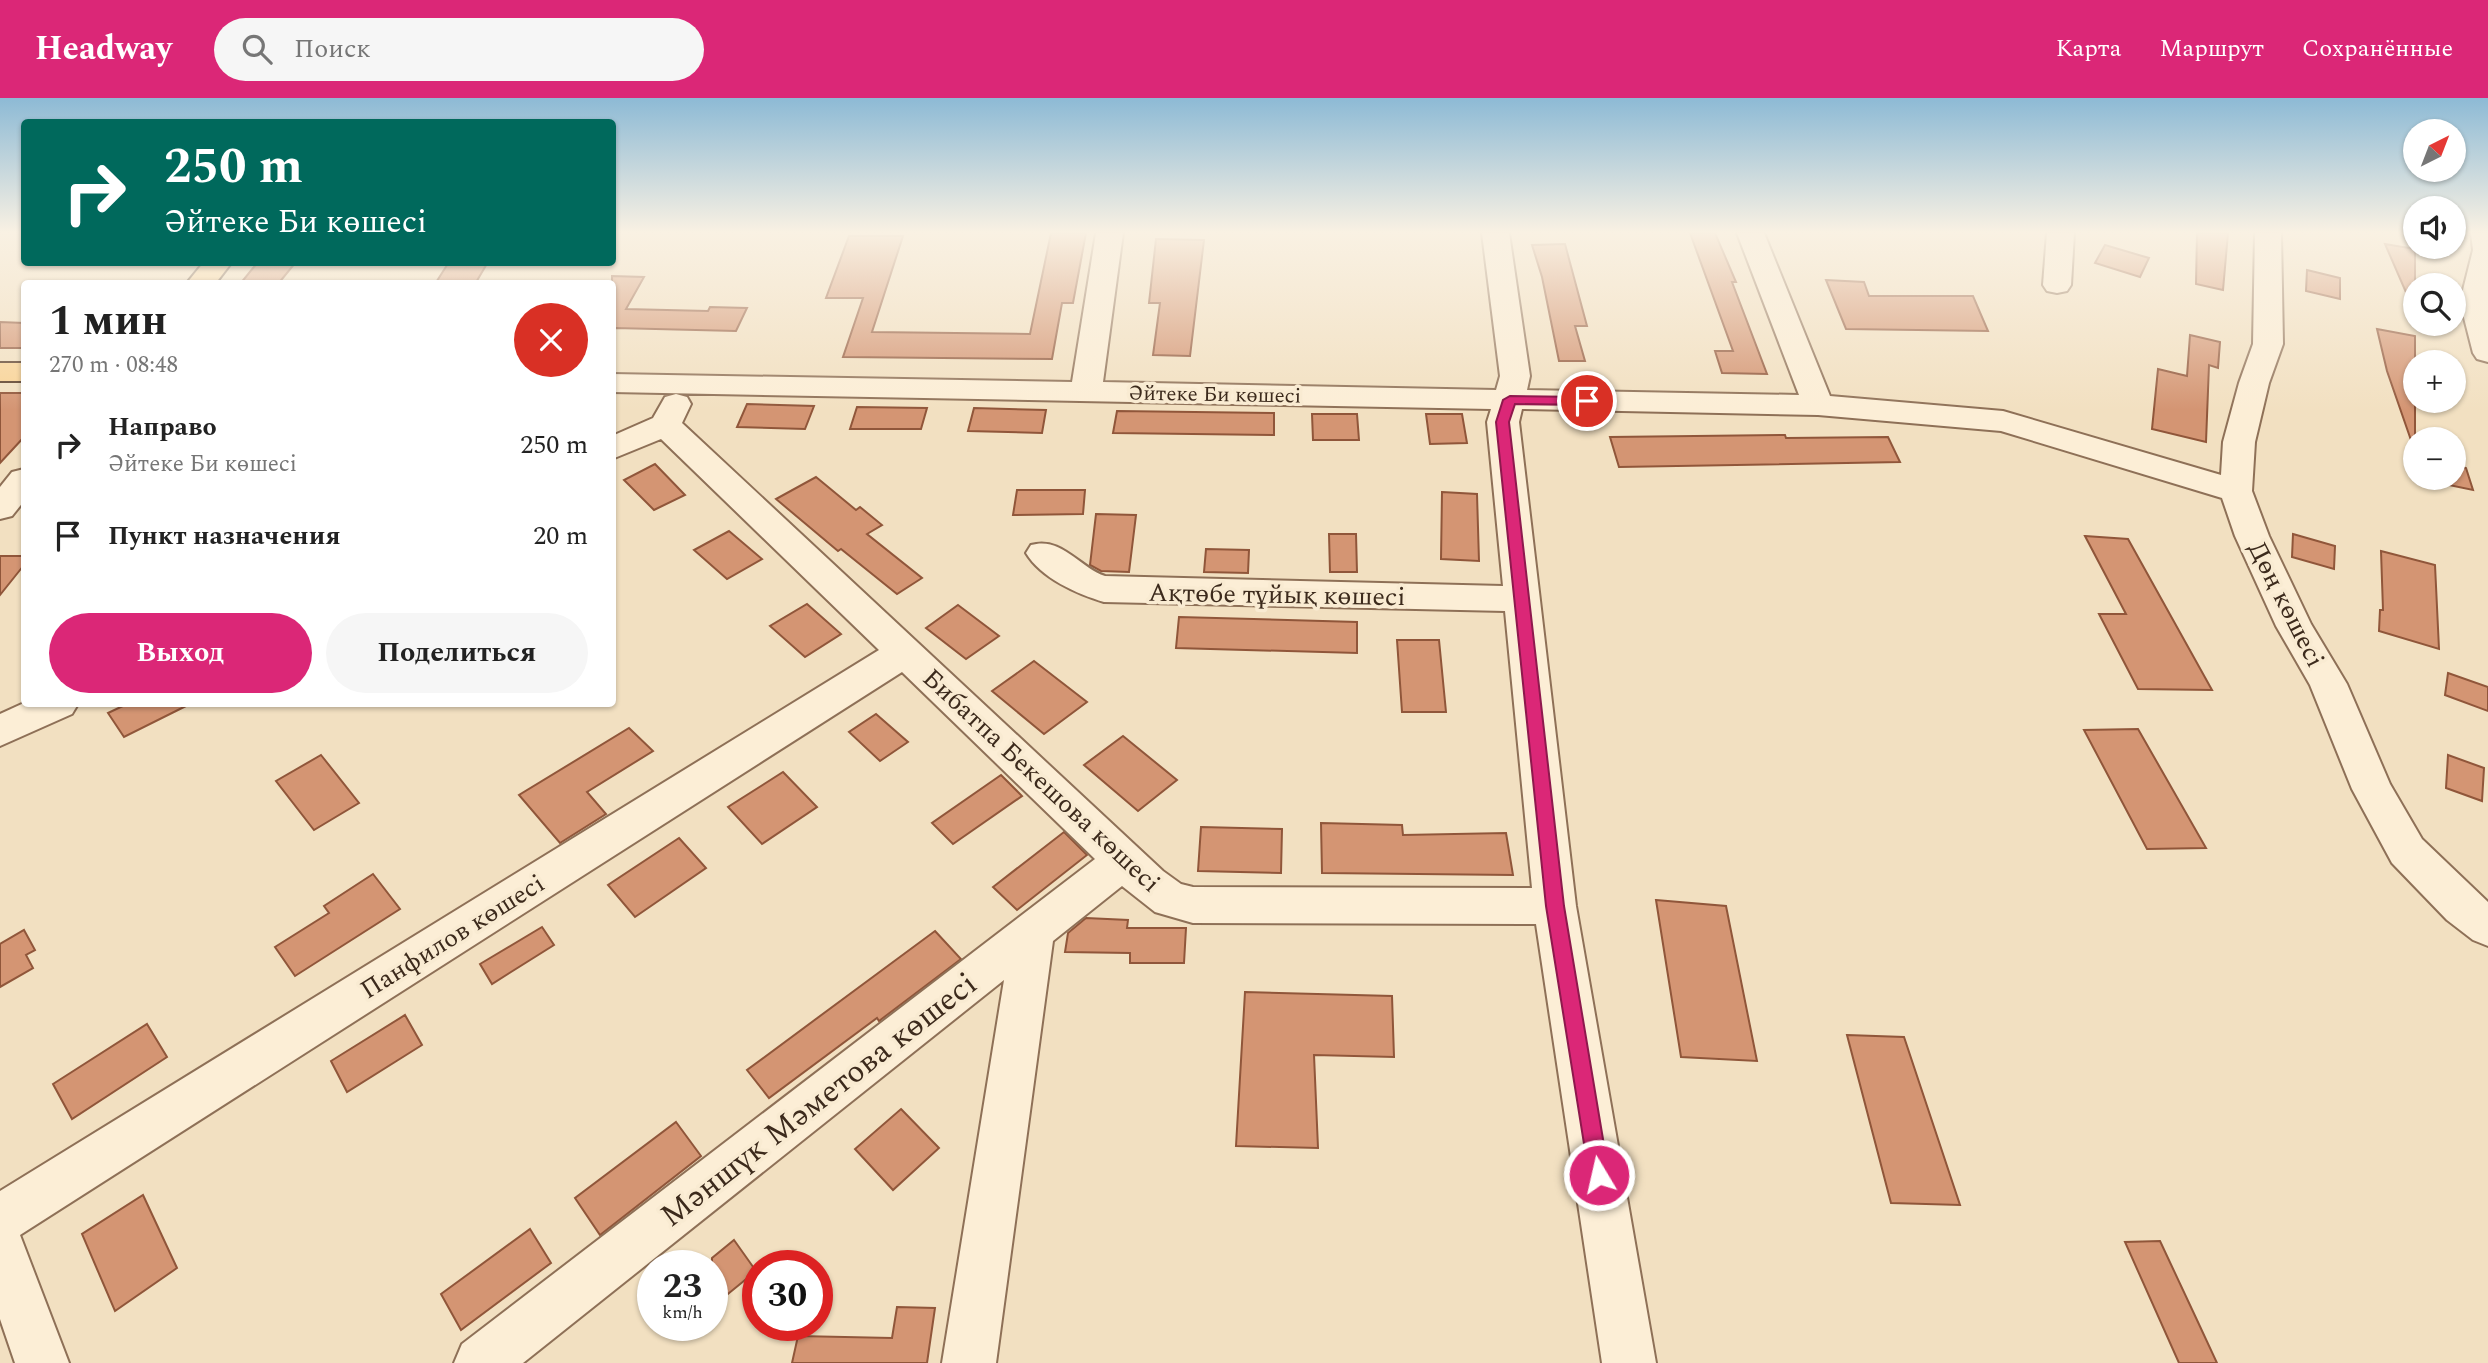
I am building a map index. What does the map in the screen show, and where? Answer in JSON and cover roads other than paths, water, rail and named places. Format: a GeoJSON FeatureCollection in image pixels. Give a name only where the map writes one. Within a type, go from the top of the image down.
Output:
{"type":"FeatureCollection","features":[{"type":"Feature","properties":{"kind":"main road"},"geometry":{"type":"LineString","coordinates":[[0,372],[21,372]]}},
{"type":"Feature","properties":{"kind":"street"},"geometry":{"type":"LineString","coordinates":[[1086,392],[1101,292]]}},
{"type":"Feature","properties":{"kind":"street"},"geometry":{"type":"LineString","coordinates":[[1503,292],[1515,376],[1503,422],[1555,906],[1629,1363]]}},
{"type":"Feature","properties":{"kind":"street"},"geometry":{"type":"LineString","coordinates":[[1773,292],[1818,405]]}},
{"type":"Feature","properties":{"kind":"street","name":"Дөң көшесі"},"geometry":{"type":"LineString","coordinates":[[2267,292],[2268,344],[2254,383],[2239,442],[2236,491],[2252,536],[2294,626],[2328,684],[2372,789],[2407,851],[2462,907],[2488,927]]}},
{"type":"Feature","properties":{"kind":"street"},"geometry":{"type":"LineString","coordinates":[[2476,292],[2474,302],[2488,353]]}},
{"type":"Feature","properties":{"kind":"street","name":"Әйтеке Би көшесі"},"geometry":{"type":"LineString","coordinates":[[616,383],[1818,405],[2003,421],[2236,491]]}},
{"type":"Feature","properties":{"kind":"street"},"geometry":{"type":"LineString","coordinates":[[616,447],[665,425],[686,384]]}},
{"type":"Feature","properties":{"kind":"street","name":"Бибатпа Бекешова көшесі"},"geometry":{"type":"LineString","coordinates":[[665,425],[1147,884],[1170,899],[1193,905],[1555,906]]}},
{"type":"Feature","properties":{"kind":"street"},"geometry":{"type":"LineString","coordinates":[[0,508],[21,484]]}},
{"type":"Feature","properties":{"kind":"street","name":"Ақтөбе тұйық көшесі"},"geometry":{"type":"LineString","coordinates":[[1043,553],[1088,584],[1104,589],[1521,599]]}},
{"type":"Feature","properties":{"kind":"street","name":"Панфилов көшесі"},"geometry":{"type":"LineString","coordinates":[[0,1219],[905,652]]}},
{"type":"Feature","properties":{"kind":"street"},"geometry":{"type":"LineString","coordinates":[[0,730],[52,707]]}},
{"type":"Feature","properties":{"kind":"street","name":"Мәншүк Мәметова көшесі"},"geometry":{"type":"LineString","coordinates":[[481,1363],[1123,861]]}},
{"type":"Feature","properties":{"kind":"street"},"geometry":{"type":"LineString","coordinates":[[969,1363],[1033,931]]}},
{"type":"Feature","properties":{"kind":"street"},"geometry":{"type":"LineString","coordinates":[[0,1247],[42,1363]]}}]}
